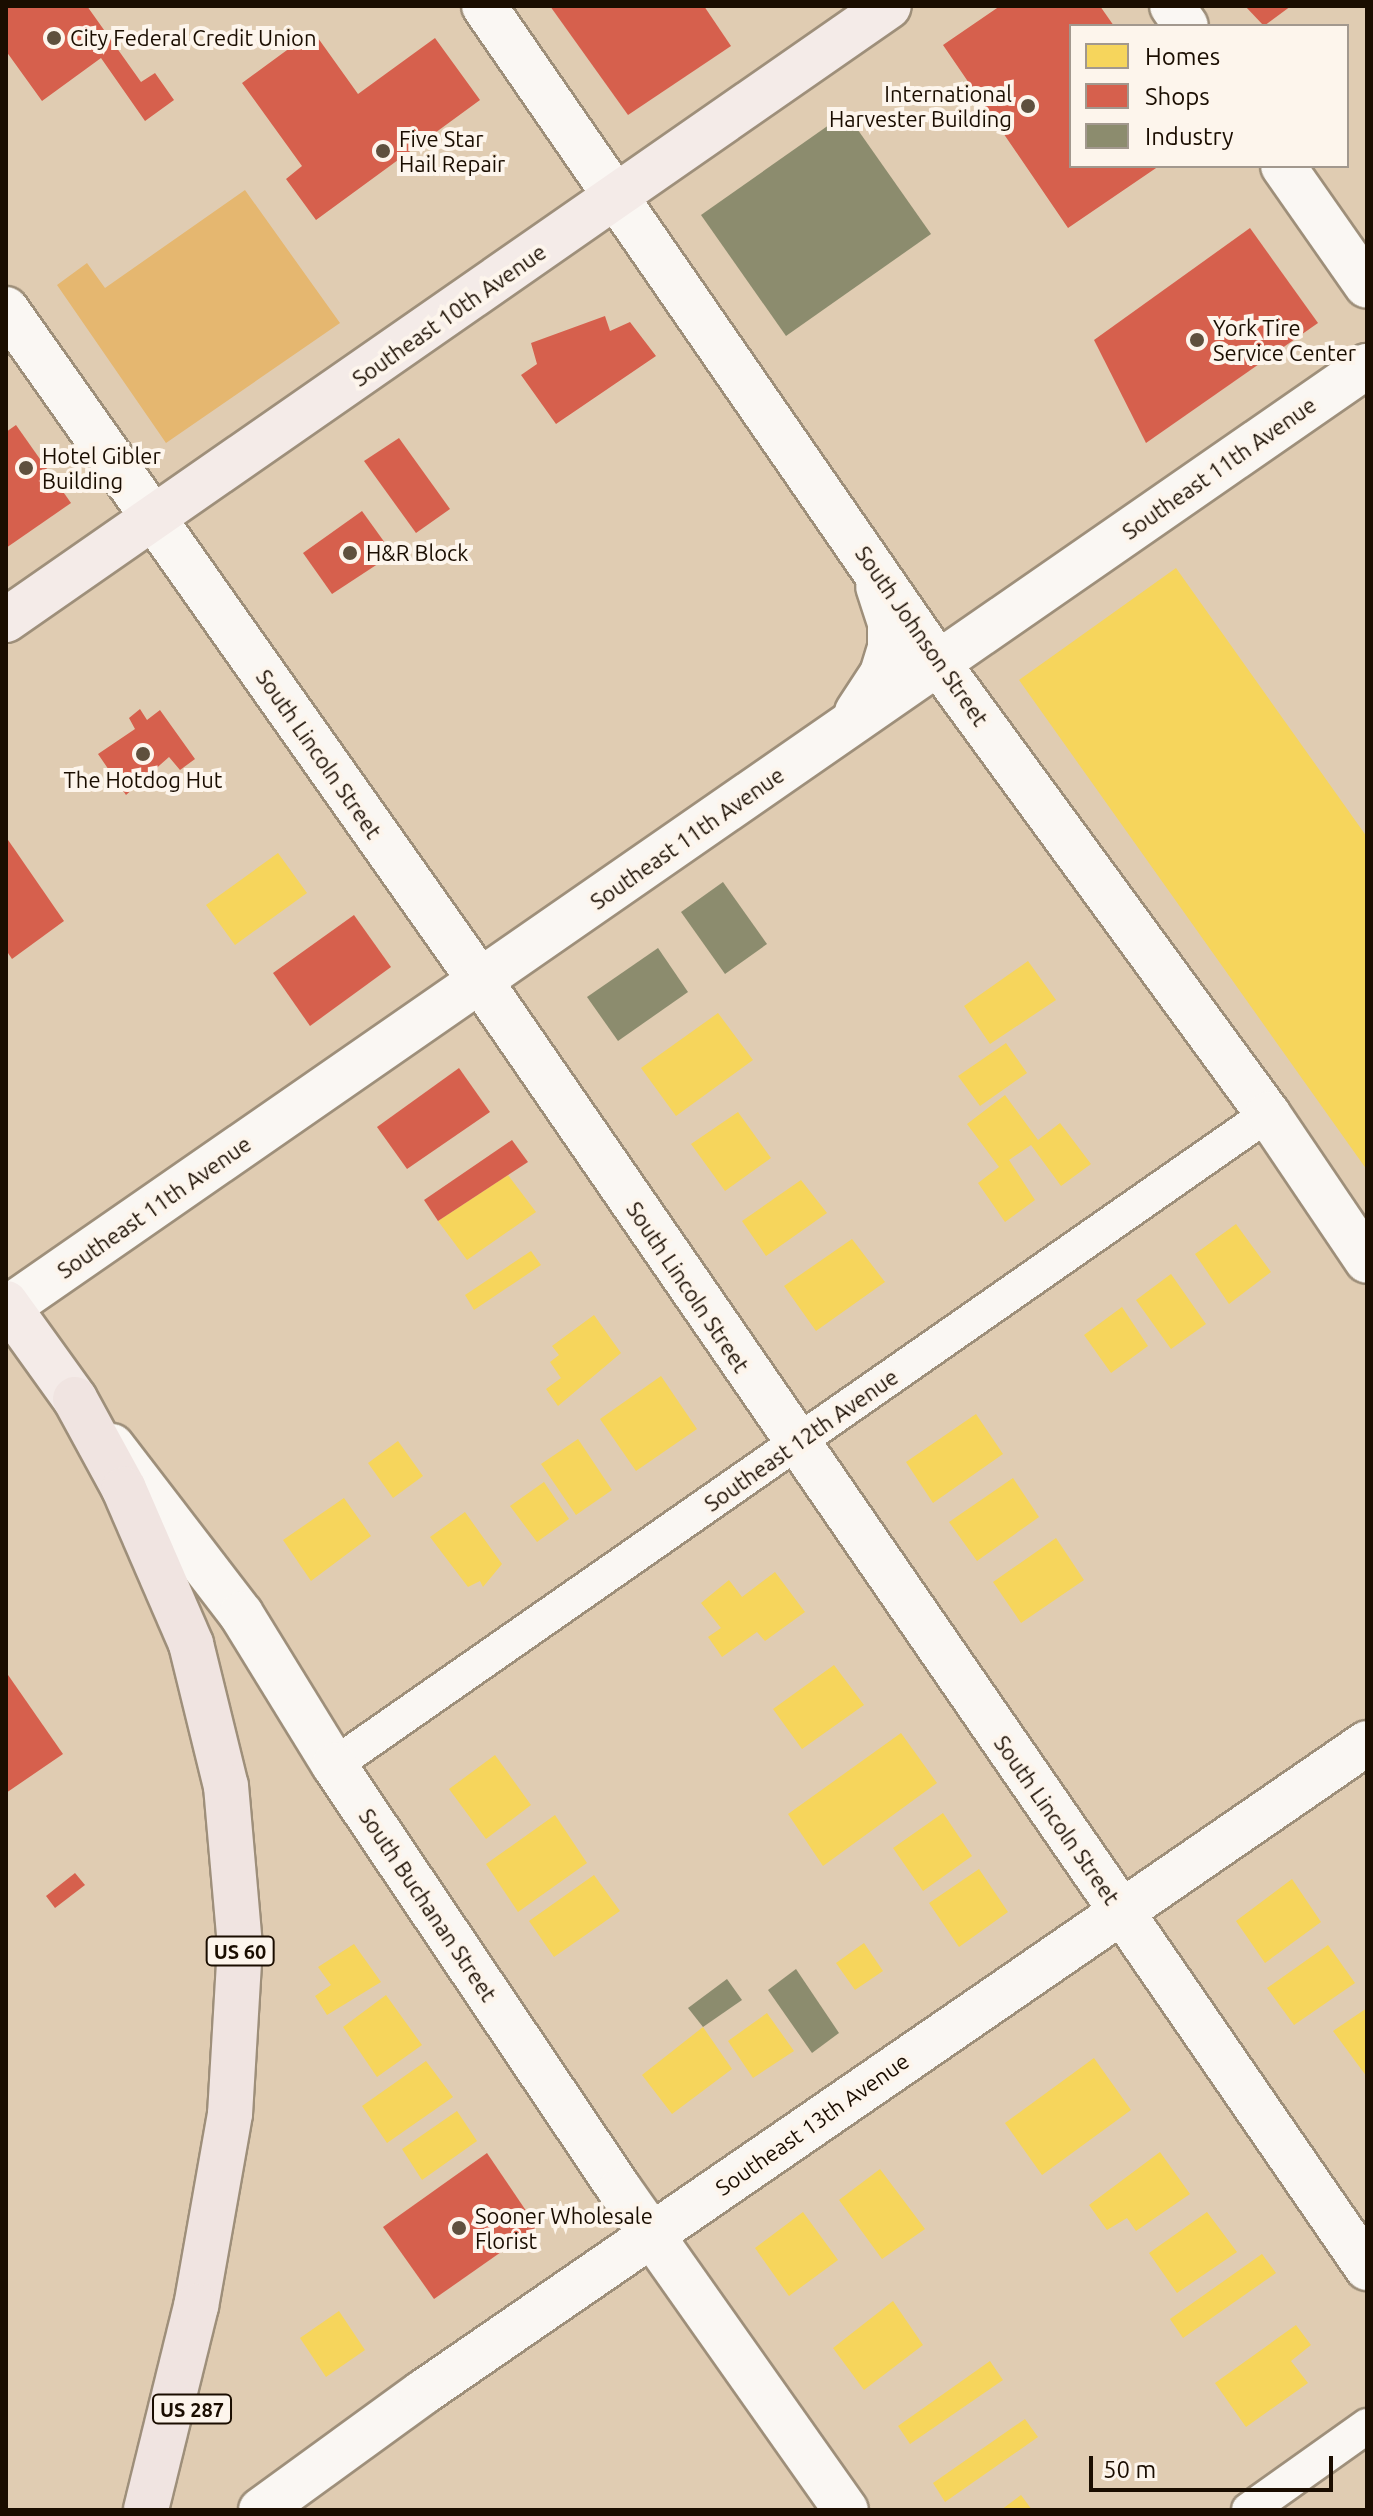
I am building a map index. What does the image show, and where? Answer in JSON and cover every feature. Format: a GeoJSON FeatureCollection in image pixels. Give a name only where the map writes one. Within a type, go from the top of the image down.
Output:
{"type":"FeatureCollection","features":[{"type":"Feature","properties":{"kind":"highway","name":"US 60"},"geometry":{"type":"LineString","coordinates":[[75,1399],[124,1489],[175,1601],[203,1687],[226,1786],[240,1946],[237,2062],[196,2306],[146,2510]]}},
{"type":"Feature","properties":{"kind":"highway","name":"US 287"},"geometry":{"type":"LineString","coordinates":[[176,2510],[191,2436],[196,2306]]}},
{"type":"Feature","properties":{"kind":"main road","name":"South Johnson Street"},"geometry":{"type":"LineString","coordinates":[[484,6],[938,663],[1268,1114],[1367,1261]]}},
{"type":"Feature","properties":{"kind":"main road","name":"Southeast 10th Avenue"},"geometry":{"type":"LineString","coordinates":[[6,620],[618,198],[889,6]]}},
{"type":"Feature","properties":{"kind":"main road"},"geometry":{"type":"LineString","coordinates":[[1172,6],[1185,24]]}},
{"type":"Feature","properties":{"kind":"main road"},"geometry":{"type":"LineString","coordinates":[[1284,168],[1367,286]]}},
{"type":"Feature","properties":{"kind":"main road","name":"South Lincoln Street"},"geometry":{"type":"LineString","coordinates":[[6,309],[481,982],[794,1444],[1367,2268]]}},
{"type":"Feature","properties":{"kind":"main road","name":"Southeast 11th Avenue"},"geometry":{"type":"LineString","coordinates":[[7,1306],[481,982],[1367,366]]}},
{"type":"Feature","properties":{"kind":"main road"},"geometry":{"type":"LineString","coordinates":[[816,748],[868,700],[890,647],[890,623],[866,555]]}},
{"type":"Feature","properties":{"kind":"main road","name":"South Buchanan Street"},"geometry":{"type":"LineString","coordinates":[[7,1306],[241,1614],[334,1765],[651,2235],[846,2510]]}},
{"type":"Feature","properties":{"kind":"main road","name":"Southeast 13th Avenue"},"geometry":{"type":"LineString","coordinates":[[261,2510],[651,2235],[1367,1743]]}},
{"type":"Feature","properties":{"kind":"street","name":"Southeast 12th Avenue"},"geometry":{"type":"LineString","coordinates":[[334,1765],[1268,1114]]}},
{"type":"Feature","properties":{"kind":"street"},"geometry":{"type":"LineString","coordinates":[[1249,2510],[1367,2426]]}},
{"type":"Feature","properties":{"kind":"shaded area"},"geometry":{"type":"Polygon","coordinates":[[[245,190],[340,323],[166,443],[57,285],[87,263],[105,288],[245,190]]]}},
{"type":"Feature","properties":{"kind":"building: Homes"},"geometry":{"type":"Polygon","coordinates":[[[1176,568],[1367,837],[1367,1170],[1019,680],[1176,568]]]}},
{"type":"Feature","properties":{"kind":"building: Homes"},"geometry":{"type":"Polygon","coordinates":[[[278,853],[307,893],[235,945],[206,905],[278,853]]]}},
{"type":"Feature","properties":{"kind":"building: Homes"},"geometry":{"type":"Polygon","coordinates":[[[1028,961],[1056,1000],[990,1044],[964,1006],[1028,961]]]}},
{"type":"Feature","properties":{"kind":"building: Homes"},"geometry":{"type":"Polygon","coordinates":[[[718,1013],[753,1060],[676,1116],[641,1068],[718,1013]]]}},
{"type":"Feature","properties":{"kind":"building: Homes"},"geometry":{"type":"Polygon","coordinates":[[[1006,1043],[1027,1073],[980,1106],[958,1076],[1006,1043]]]}},
{"type":"Feature","properties":{"kind":"building: Homes"},"geometry":{"type":"Polygon","coordinates":[[[1005,1095],[1038,1140],[1060,1123],[1091,1164],[1061,1186],[1031,1145],[1009,1160],[1035,1200],[1005,1222],[978,1183],[999,1167],[967,1124],[1005,1095]]]}},
{"type":"Feature","properties":{"kind":"building: Homes"},"geometry":{"type":"Polygon","coordinates":[[[738,1112],[771,1158],[725,1191],[691,1144],[738,1112]]]}},
{"type":"Feature","properties":{"kind":"building: Homes"},"geometry":{"type":"Polygon","coordinates":[[[508,1175],[536,1212],[467,1260],[438,1221],[508,1175]]]}},
{"type":"Feature","properties":{"kind":"building: Homes"},"geometry":{"type":"Polygon","coordinates":[[[801,1180],[827,1213],[766,1256],[742,1221],[801,1180]]]}},
{"type":"Feature","properties":{"kind":"building: Homes"},"geometry":{"type":"Polygon","coordinates":[[[1236,1224],[1271,1272],[1229,1304],[1195,1254],[1236,1224]]]}},
{"type":"Feature","properties":{"kind":"building: Homes"},"geometry":{"type":"Polygon","coordinates":[[[852,1239],[885,1282],[816,1331],[784,1286],[852,1239]]]}},
{"type":"Feature","properties":{"kind":"building: Homes"},"geometry":{"type":"Polygon","coordinates":[[[531,1251],[541,1265],[474,1310],[465,1295],[531,1251]]]}},
{"type":"Feature","properties":{"kind":"building: Homes"},"geometry":{"type":"Polygon","coordinates":[[[1171,1274],[1206,1324],[1171,1349],[1136,1300],[1171,1274]]]}},
{"type":"Feature","properties":{"kind":"building: Homes"},"geometry":{"type":"Polygon","coordinates":[[[1122,1307],[1148,1346],[1111,1373],[1084,1335],[1122,1307]]]}},
{"type":"Feature","properties":{"kind":"building: Homes"},"geometry":{"type":"Polygon","coordinates":[[[594,1315],[621,1353],[558,1406],[546,1389],[561,1378],[550,1362],[559,1355],[552,1346],[594,1315]]]}},
{"type":"Feature","properties":{"kind":"building: Homes"},"geometry":{"type":"Polygon","coordinates":[[[661,1376],[697,1429],[636,1471],[600,1419],[661,1376]]]}},
{"type":"Feature","properties":{"kind":"building: Homes"},"geometry":{"type":"Polygon","coordinates":[[[976,1414],[1003,1454],[933,1503],[906,1462],[976,1414]]]}},
{"type":"Feature","properties":{"kind":"building: Homes"},"geometry":{"type":"Polygon","coordinates":[[[578,1439],[612,1490],[576,1515],[541,1464],[578,1439]]]}},
{"type":"Feature","properties":{"kind":"building: Homes"},"geometry":{"type":"Polygon","coordinates":[[[398,1441],[423,1476],[393,1498],[368,1463],[398,1441]]]}},
{"type":"Feature","properties":{"kind":"building: Homes"},"geometry":{"type":"Polygon","coordinates":[[[1013,1478],[1039,1517],[977,1561],[949,1522],[1013,1478]]]}},
{"type":"Feature","properties":{"kind":"building: Homes"},"geometry":{"type":"Polygon","coordinates":[[[544,1482],[569,1519],[537,1542],[510,1506],[544,1482]]]}},
{"type":"Feature","properties":{"kind":"building: Homes"},"geometry":{"type":"Polygon","coordinates":[[[344,1498],[371,1536],[311,1581],[283,1540],[344,1498]]]}},
{"type":"Feature","properties":{"kind":"building: Homes"},"geometry":{"type":"Polygon","coordinates":[[[465,1512],[502,1564],[483,1587],[480,1581],[468,1587],[430,1537],[465,1512]]]}},
{"type":"Feature","properties":{"kind":"building: Homes"},"geometry":{"type":"Polygon","coordinates":[[[1056,1538],[1084,1580],[1021,1623],[993,1582],[1056,1538]]]}},
{"type":"Feature","properties":{"kind":"building: Homes"},"geometry":{"type":"Polygon","coordinates":[[[775,1572],[805,1612],[765,1641],[757,1632],[722,1657],[708,1637],[721,1628],[701,1603],[729,1580],[742,1597],[775,1572]]]}},
{"type":"Feature","properties":{"kind":"building: Homes"},"geometry":{"type":"Polygon","coordinates":[[[834,1665],[864,1705],[802,1749],[773,1709],[834,1665]]]}},
{"type":"Feature","properties":{"kind":"building: Homes"},"geometry":{"type":"Polygon","coordinates":[[[901,1733],[937,1783],[823,1866],[788,1814],[901,1733]]]}},
{"type":"Feature","properties":{"kind":"building: Homes"},"geometry":{"type":"Polygon","coordinates":[[[495,1755],[531,1805],[486,1839],[449,1789],[495,1755]]]}},
{"type":"Feature","properties":{"kind":"building: Homes"},"geometry":{"type":"Polygon","coordinates":[[[943,1813],[972,1856],[923,1891],[893,1848],[943,1813]]]}},
{"type":"Feature","properties":{"kind":"building: Homes"},"geometry":{"type":"Polygon","coordinates":[[[555,1815],[587,1863],[518,1912],[486,1864],[555,1815]]]}},
{"type":"Feature","properties":{"kind":"building: Homes"},"geometry":{"type":"Polygon","coordinates":[[[979,1869],[1008,1912],[959,1947],[929,1903],[979,1869]]]}},
{"type":"Feature","properties":{"kind":"building: Homes"},"geometry":{"type":"Polygon","coordinates":[[[594,1875],[620,1911],[554,1957],[529,1921],[594,1875]]]}},
{"type":"Feature","properties":{"kind":"building: Homes"},"geometry":{"type":"Polygon","coordinates":[[[1292,1879],[1321,1922],[1265,1963],[1236,1921],[1292,1879]]]}},
{"type":"Feature","properties":{"kind":"building: Homes"},"geometry":{"type":"Polygon","coordinates":[[[864,1943],[883,1971],[855,1990],[836,1963],[864,1943]]]}},
{"type":"Feature","properties":{"kind":"building: Homes"},"geometry":{"type":"Polygon","coordinates":[[[354,1944],[381,1982],[327,2015],[315,1996],[331,1985],[318,1967],[354,1944]]]}},
{"type":"Feature","properties":{"kind":"building: Homes"},"geometry":{"type":"Polygon","coordinates":[[[1328,1945],[1355,1983],[1294,2025],[1267,1988],[1328,1945]]]}},
{"type":"Feature","properties":{"kind":"building: Homes"},"geometry":{"type":"Polygon","coordinates":[[[386,1995],[422,2045],[377,2077],[343,2027],[386,1995]]]}},
{"type":"Feature","properties":{"kind":"building: Homes"},"geometry":{"type":"Polygon","coordinates":[[[1367,2008],[1367,2077],[1333,2031],[1367,2008]]]}},
{"type":"Feature","properties":{"kind":"building: Homes"},"geometry":{"type":"Polygon","coordinates":[[[767,2013],[794,2051],[753,2078],[728,2041],[767,2013]]]}},
{"type":"Feature","properties":{"kind":"building: Homes"},"geometry":{"type":"Polygon","coordinates":[[[703,2027],[732,2069],[672,2114],[642,2075],[703,2027]]]}},
{"type":"Feature","properties":{"kind":"building: Homes"},"geometry":{"type":"Polygon","coordinates":[[[1094,2058],[1131,2110],[1042,2175],[1005,2123],[1094,2058]]]}},
{"type":"Feature","properties":{"kind":"building: Homes"},"geometry":{"type":"Polygon","coordinates":[[[426,2061],[453,2097],[387,2143],[362,2106],[426,2061]]]}},
{"type":"Feature","properties":{"kind":"building: Homes"},"geometry":{"type":"Polygon","coordinates":[[[457,2111],[477,2141],[422,2180],[402,2149],[457,2111]]]}},
{"type":"Feature","properties":{"kind":"building: Homes"},"geometry":{"type":"Polygon","coordinates":[[[1160,2152],[1190,2194],[1136,2231],[1127,2218],[1107,2230],[1089,2205],[1160,2152]]]}},
{"type":"Feature","properties":{"kind":"building: Homes"},"geometry":{"type":"Polygon","coordinates":[[[880,2169],[925,2229],[882,2259],[839,2200],[880,2169]]]}},
{"type":"Feature","properties":{"kind":"building: Homes"},"geometry":{"type":"Polygon","coordinates":[[[803,2212],[838,2260],[789,2296],[755,2248],[803,2212]]]}},
{"type":"Feature","properties":{"kind":"building: Homes"},"geometry":{"type":"Polygon","coordinates":[[[1207,2212],[1237,2252],[1177,2293],[1149,2253],[1207,2212]]]}},
{"type":"Feature","properties":{"kind":"building: Homes"},"geometry":{"type":"Polygon","coordinates":[[[1262,2254],[1276,2273],[1183,2338],[1170,2319],[1262,2254]]]}},
{"type":"Feature","properties":{"kind":"building: Homes"},"geometry":{"type":"Polygon","coordinates":[[[893,2301],[923,2345],[864,2390],[833,2348],[893,2301]]]}},
{"type":"Feature","properties":{"kind":"building: Homes"},"geometry":{"type":"Polygon","coordinates":[[[339,2311],[365,2350],[326,2377],[300,2338],[339,2311]]]}},
{"type":"Feature","properties":{"kind":"building: Homes"},"geometry":{"type":"Polygon","coordinates":[[[1296,2325],[1311,2345],[1291,2361],[1308,2383],[1246,2427],[1215,2383],[1296,2325]]]}},
{"type":"Feature","properties":{"kind":"building: Homes"},"geometry":{"type":"Polygon","coordinates":[[[990,2361],[1003,2380],[910,2444],[898,2426],[990,2361]]]}},
{"type":"Feature","properties":{"kind":"building: Homes"},"geometry":{"type":"Polygon","coordinates":[[[1025,2419],[1038,2437],[945,2502],[933,2483],[1025,2419]]]}},
{"type":"Feature","properties":{"kind":"building: Homes"},"geometry":{"type":"Polygon","coordinates":[[[1021,2495],[1032,2510],[1001,2510],[1021,2495]]]}},
{"type":"Feature","properties":{"kind":"building: Shops"},"geometry":{"type":"Polygon","coordinates":[[[6,6],[87,6],[141,82],[155,73],[174,100],[145,121],[101,58],[42,101],[6,51],[6,6]]]}},
{"type":"Feature","properties":{"kind":"building: Shops"},"geometry":{"type":"Polygon","coordinates":[[[550,6],[704,6],[731,46],[628,115],[550,6]]]}},
{"type":"Feature","properties":{"kind":"building: Shops","name":"International Harvester Building"},"geometry":{"type":"Polygon","coordinates":[[[1000,6],[1100,6],[1113,24],[1069,24],[1069,168],[1156,168],[1068,228],[943,45],[1000,6]]]}},
{"type":"Feature","properties":{"kind":"building: Shops"},"geometry":{"type":"Polygon","coordinates":[[[1245,6],[1291,6],[1267,24],[1262,24],[1245,6]]]}},
{"type":"Feature","properties":{"kind":"building: Shops"},"geometry":{"type":"Polygon","coordinates":[[[313,31],[358,94],[435,38],[480,100],[316,220],[286,179],[302,166],[242,83],[313,31]]]}},
{"type":"Feature","properties":{"kind":"building: Shops"},"geometry":{"type":"Polygon","coordinates":[[[1250,228],[1318,323],[1146,443],[1094,340],[1250,228]]]}},
{"type":"Feature","properties":{"kind":"building: Shops"},"geometry":{"type":"Polygon","coordinates":[[[605,316],[610,331],[630,322],[656,356],[556,424],[521,375],[537,364],[531,343],[605,316]]]}},
{"type":"Feature","properties":{"kind":"building: Shops","name":"Hotel Gibler Building"},"geometry":{"type":"Polygon","coordinates":[[[16,425],[71,503],[6,548],[6,432],[16,425]]]}},
{"type":"Feature","properties":{"kind":"building: Shops"},"geometry":{"type":"Polygon","coordinates":[[[399,438],[450,509],[416,533],[364,461],[399,438]]]}},
{"type":"Feature","properties":{"kind":"building: Shops"},"geometry":{"type":"Polygon","coordinates":[[[362,511],[393,554],[332,594],[303,553],[362,511]]]}},
{"type":"Feature","properties":{"kind":"building: Shops"},"geometry":{"type":"Polygon","coordinates":[[[140,709],[147,720],[160,710],[195,759],[180,770],[169,757],[126,795],[98,754],[135,729],[129,718],[140,709]]]}},
{"type":"Feature","properties":{"kind":"building: Shops"},"geometry":{"type":"Polygon","coordinates":[[[6,837],[64,921],[12,959],[6,950],[6,837]]]}},
{"type":"Feature","properties":{"kind":"building: Shops"},"geometry":{"type":"Polygon","coordinates":[[[354,915],[391,967],[310,1026],[273,973],[354,915]]]}},
{"type":"Feature","properties":{"kind":"building: Shops"},"geometry":{"type":"Polygon","coordinates":[[[459,1068],[490,1112],[407,1169],[377,1127],[459,1068]]]}},
{"type":"Feature","properties":{"kind":"building: Shops"},"geometry":{"type":"Polygon","coordinates":[[[512,1140],[528,1162],[438,1221],[424,1200],[512,1140]]]}},
{"type":"Feature","properties":{"kind":"building: Shops"},"geometry":{"type":"Polygon","coordinates":[[[6,1672],[63,1754],[6,1793],[6,1672]]]}},
{"type":"Feature","properties":{"kind":"building: Shops"},"geometry":{"type":"Polygon","coordinates":[[[75,1873],[85,1885],[55,1908],[46,1896],[75,1873]]]}},
{"type":"Feature","properties":{"kind":"building: Shops"},"geometry":{"type":"Polygon","coordinates":[[[487,2153],[537,2227],[434,2299],[383,2227],[487,2153]]]}},
{"type":"Feature","properties":{"kind":"building: Industry"},"geometry":{"type":"Polygon","coordinates":[[[846,113],[931,234],[786,336],[701,215],[846,113]]]}},
{"type":"Feature","properties":{"kind":"building: Industry"},"geometry":{"type":"Polygon","coordinates":[[[723,882],[767,944],[725,974],[681,912],[723,882]]]}},
{"type":"Feature","properties":{"kind":"building: Industry"},"geometry":{"type":"Polygon","coordinates":[[[658,948],[688,992],[618,1041],[587,997],[658,948]]]}},
{"type":"Feature","properties":{"kind":"building: Industry"},"geometry":{"type":"Polygon","coordinates":[[[796,1969],[839,2033],[812,2053],[768,1990],[796,1969]]]}},
{"type":"Feature","properties":{"kind":"building: Industry"},"geometry":{"type":"Polygon","coordinates":[[[727,1979],[742,2000],[703,2027],[688,2008],[727,1979]]]}},
{"type":"Feature","properties":{"kind":"place","name":"City Federal Credit Union"},"geometry":{"type":"Point","coordinates":[54,38]}},
{"type":"Feature","properties":{"kind":"place","name":"International Harvester Building"},"geometry":{"type":"Point","coordinates":[1028,106]}},
{"type":"Feature","properties":{"kind":"place","name":"Five Star Hail Repair"},"geometry":{"type":"Point","coordinates":[383,151]}},
{"type":"Feature","properties":{"kind":"place","name":"York Tire Service Center"},"geometry":{"type":"Point","coordinates":[1197,340]}},
{"type":"Feature","properties":{"kind":"place","name":"Hotel Gibler Building"},"geometry":{"type":"Point","coordinates":[26,468]}},
{"type":"Feature","properties":{"kind":"place","name":"H&R Block"},"geometry":{"type":"Point","coordinates":[350,553]}},
{"type":"Feature","properties":{"kind":"place","name":"The Hotdog Hut"},"geometry":{"type":"Point","coordinates":[143,754]}},
{"type":"Feature","properties":{"kind":"place","name":"Sooner Wholesale Florist"},"geometry":{"type":"Point","coordinates":[459,2228]}}]}
